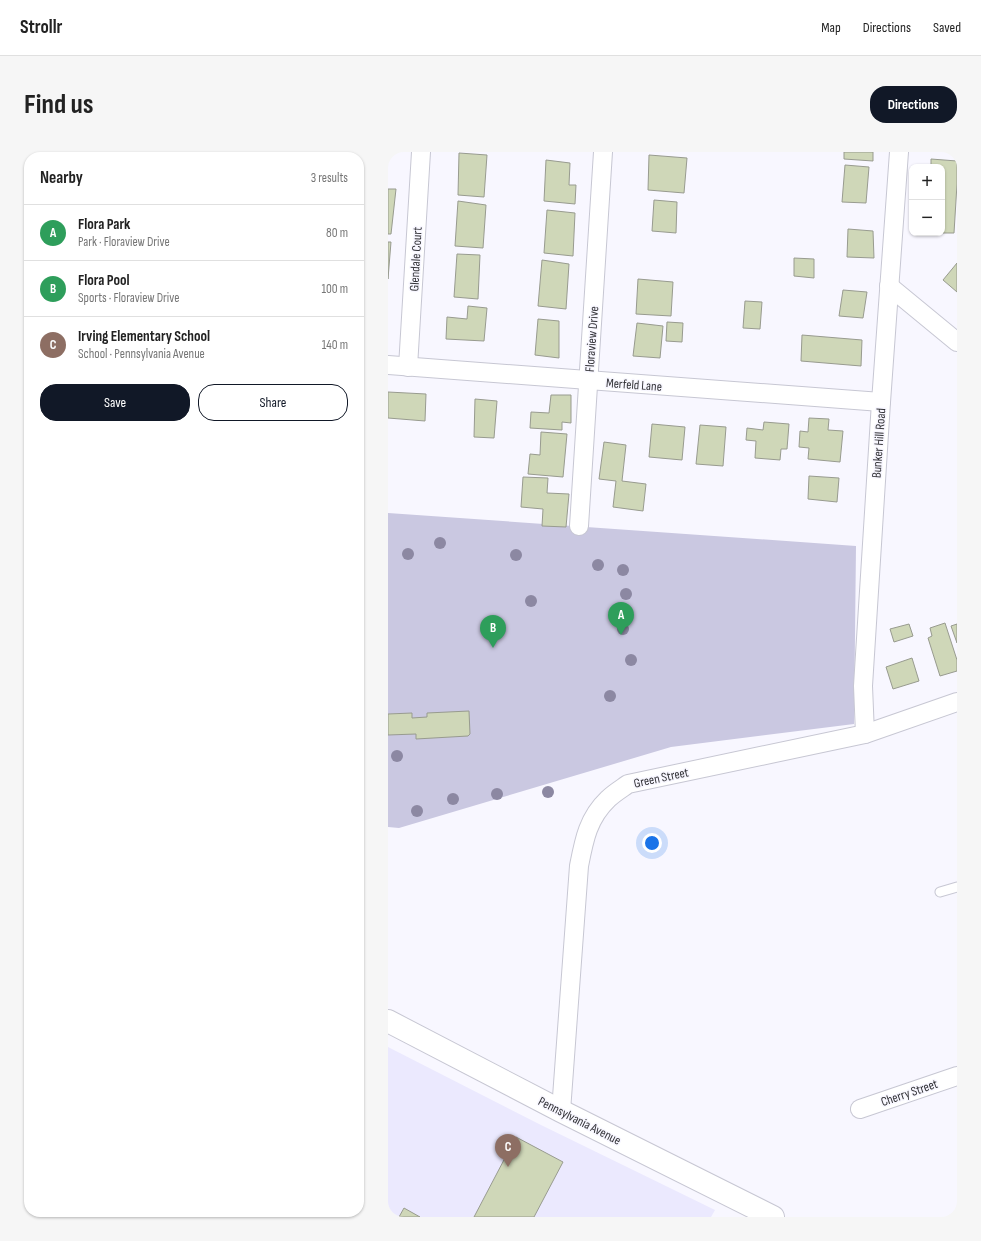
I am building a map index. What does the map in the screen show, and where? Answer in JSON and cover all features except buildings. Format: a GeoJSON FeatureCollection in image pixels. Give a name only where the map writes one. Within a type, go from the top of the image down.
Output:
{"type":"FeatureCollection","features":[{"type":"Feature","properties":{"kind":"main road","name":"Pennsylvania Avenue"},"geometry":{"type":"LineString","coordinates":[[388,1021],[773,1217]]}},
{"type":"Feature","properties":{"kind":"street","name":"Glendale Court"},"geometry":{"type":"LineString","coordinates":[[408,367],[421,152]]}},
{"type":"Feature","properties":{"kind":"street","name":"Floraview Drive"},"geometry":{"type":"LineString","coordinates":[[579,526],[603,152]]}},
{"type":"Feature","properties":{"kind":"street","name":"Bunker Hill Road"},"geometry":{"type":"LineString","coordinates":[[865,734],[863,686],[899,152]]}},
{"type":"Feature","properties":{"kind":"street"},"geometry":{"type":"LineString","coordinates":[[889,286],[957,342]]}},
{"type":"Feature","properties":{"kind":"street","name":"Merfeld Lane"},"geometry":{"type":"LineString","coordinates":[[388,365],[881,402]]}},
{"type":"Feature","properties":{"kind":"street","name":"Green Street"},"geometry":{"type":"LineString","coordinates":[[561,1110],[579,866],[585,835],[595,813],[608,798],[628,784],[865,734],[957,702]]}},
{"type":"Feature","properties":{"kind":"street","name":"Cherry Street"},"geometry":{"type":"LineString","coordinates":[[860,1109],[957,1076]]}},
{"type":"Feature","properties":{"kind":"lane"},"geometry":{"type":"LineString","coordinates":[[940,892],[957,886]]}},
{"type":"Feature","properties":{"kind":"shaded area"},"geometry":{"type":"Polygon","coordinates":[[[388,513],[856,546],[854,724],[671,747],[399,828],[388,827],[388,513]]]}},
{"type":"Feature","properties":{"kind":"shaded area"},"geometry":{"type":"Polygon","coordinates":[[[388,1047],[541,1125],[715,1210],[711,1217],[388,1217],[388,1047]]]}},
{"type":"Feature","properties":{"kind":"place","name":"Flora Park"},"geometry":{"type":"Point","coordinates":[621,635]}},
{"type":"Feature","properties":{"kind":"place","name":"Flora Pool"},"geometry":{"type":"Point","coordinates":[493,648]}},
{"type":"Feature","properties":{"kind":"place","name":"Irving Elementary School"},"geometry":{"type":"Point","coordinates":[508,1167]}}]}
